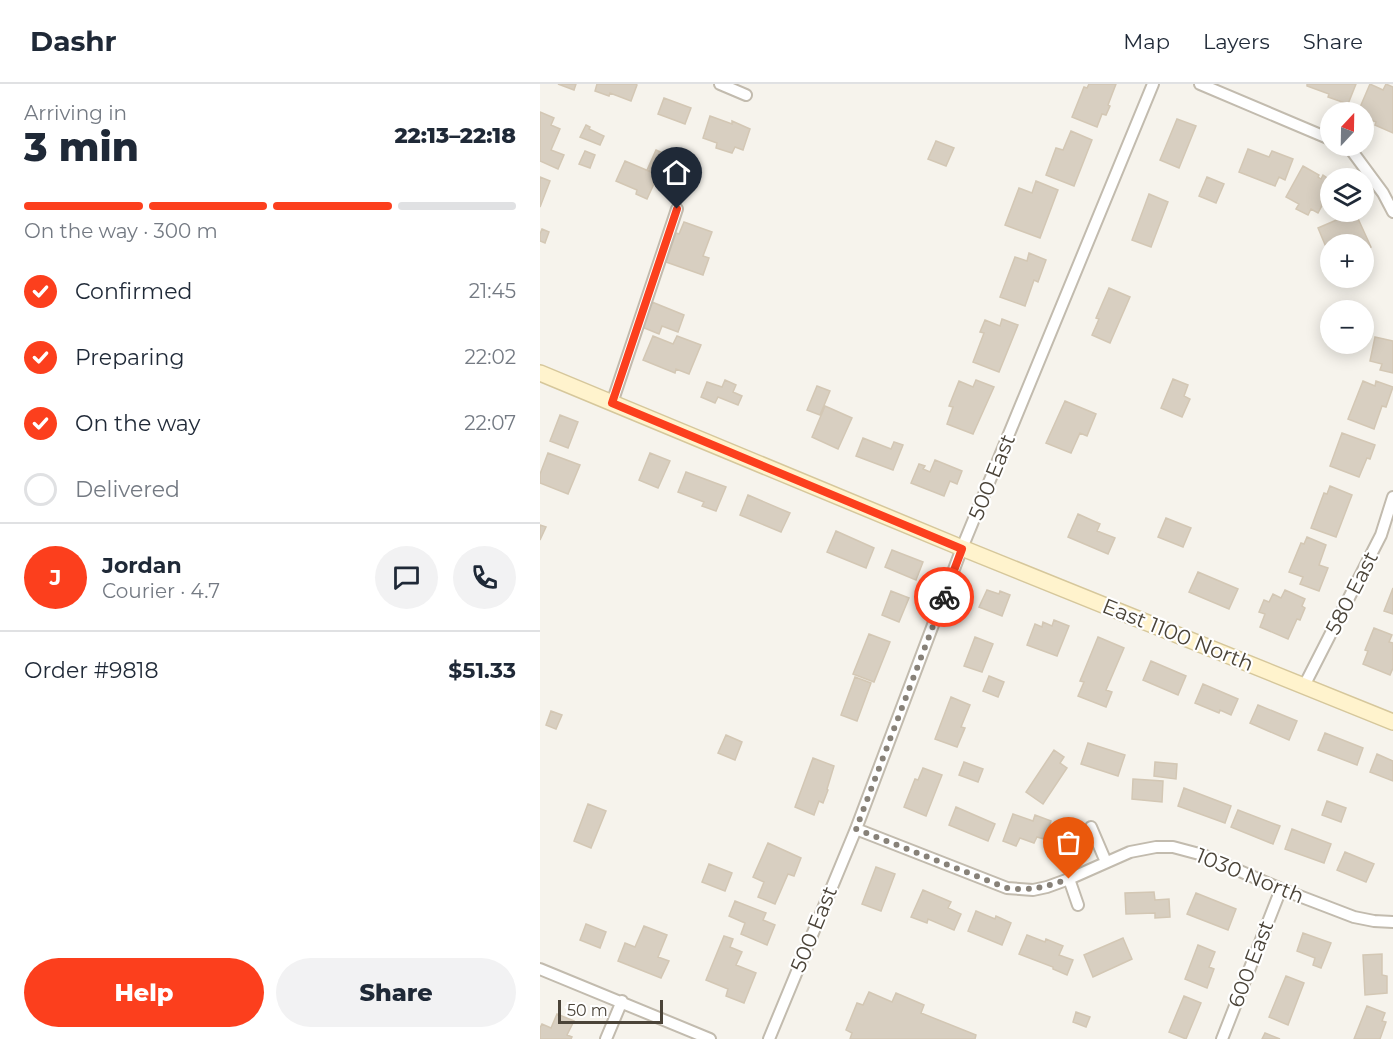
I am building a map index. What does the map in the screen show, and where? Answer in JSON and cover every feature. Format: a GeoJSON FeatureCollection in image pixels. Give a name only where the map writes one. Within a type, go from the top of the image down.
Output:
{"type":"FeatureCollection","features":[{"type":"Feature","properties":{"kind":"street"},"geometry":{"type":"LineString","coordinates":[[720,84],[746,95]]}},
{"type":"Feature","properties":{"kind":"street","name":"500 East"},"geometry":{"type":"LineString","coordinates":[[769,1039],[856,829],[962,549],[1153,84]]}},
{"type":"Feature","properties":{"kind":"street"},"geometry":{"type":"LineString","coordinates":[[1200,84],[1320,135]]}},
{"type":"Feature","properties":{"kind":"street"},"geometry":{"type":"LineString","coordinates":[[1356,156],[1383,193],[1393,212]]}},
{"type":"Feature","properties":{"kind":"street"},"geometry":{"type":"LineString","coordinates":[[612,403],[677,209]]}},
{"type":"Feature","properties":{"kind":"street","name":"East 1100 North"},"geometry":{"type":"LineString","coordinates":[[540,373],[962,549],[1393,722]]}},
{"type":"Feature","properties":{"kind":"street","name":"580 East"},"geometry":{"type":"LineString","coordinates":[[1304,686],[1381,535],[1393,497]]}},
{"type":"Feature","properties":{"kind":"street"},"geometry":{"type":"LineString","coordinates":[[1091,827],[1106,862]]}},
{"type":"Feature","properties":{"kind":"street","name":"1030 North"},"geometry":{"type":"LineString","coordinates":[[856,829],[1007,888],[1033,890],[1069,879],[1130,852],[1173,847],[1203,855],[1281,889],[1354,917],[1393,922]]}},
{"type":"Feature","properties":{"kind":"street"},"geometry":{"type":"LineString","coordinates":[[1069,879],[1078,905]]}},
{"type":"Feature","properties":{"kind":"street","name":"600 East"},"geometry":{"type":"LineString","coordinates":[[1222,1039],[1281,889]]}},
{"type":"Feature","properties":{"kind":"street"},"geometry":{"type":"LineString","coordinates":[[540,969],[710,1039]]}},
{"type":"Feature","properties":{"kind":"street"},"geometry":{"type":"LineString","coordinates":[[606,1039],[622,1001]]}},
{"type":"Feature","properties":{"kind":"building"},"geometry":{"type":"Polygon","coordinates":[[[558,84],[576,84],[574,90],[558,84]]]}},
{"type":"Feature","properties":{"kind":"building"},"geometry":{"type":"Polygon","coordinates":[[[597,84],[637,85],[631,101],[610,93],[609,96],[595,91],[597,84]]]}},
{"type":"Feature","properties":{"kind":"building"},"geometry":{"type":"Polygon","coordinates":[[[1089,84],[1116,84],[1108,105],[1110,106],[1106,115],[1102,114],[1097,127],[1072,117],[1084,87],[1087,88],[1089,84]]]}},
{"type":"Feature","properties":{"kind":"building"},"geometry":{"type":"Polygon","coordinates":[[[1307,84],[1356,84],[1349,102],[1328,97],[1329,94],[1307,86],[1307,84]]]}},
{"type":"Feature","properties":{"kind":"building"},"geometry":{"type":"Polygon","coordinates":[[[1370,84],[1383,90],[1386,84],[1393,87],[1393,133],[1375,125],[1374,102],[1362,102],[1370,84]]]}},
{"type":"Feature","properties":{"kind":"building"},"geometry":{"type":"Polygon","coordinates":[[[664,98],[691,108],[685,124],[658,114],[664,98]]]}},
{"type":"Feature","properties":{"kind":"building"},"geometry":{"type":"Polygon","coordinates":[[[540,112],[554,118],[551,125],[560,129],[551,150],[564,155],[558,169],[540,161],[540,112]]]}},
{"type":"Feature","properties":{"kind":"building"},"geometry":{"type":"Polygon","coordinates":[[[710,116],[732,124],[732,121],[750,129],[743,150],[735,147],[732,153],[716,148],[717,143],[703,138],[710,116]]]}},
{"type":"Feature","properties":{"kind":"building"},"geometry":{"type":"Polygon","coordinates":[[[1177,119],[1196,126],[1179,168],[1160,160],[1177,119]]]}},
{"type":"Feature","properties":{"kind":"building"},"geometry":{"type":"Polygon","coordinates":[[[586,125],[590,127],[589,129],[604,136],[600,145],[580,137],[586,125]]]}},
{"type":"Feature","properties":{"kind":"building"},"geometry":{"type":"Polygon","coordinates":[[[1071,131],[1092,140],[1074,186],[1046,175],[1056,148],[1063,150],[1071,131]]]}},
{"type":"Feature","properties":{"kind":"building"},"geometry":{"type":"Polygon","coordinates":[[[936,141],[954,148],[946,166],[928,159],[936,141]]]}},
{"type":"Feature","properties":{"kind":"building"},"geometry":{"type":"Polygon","coordinates":[[[1248,149],[1269,157],[1272,151],[1293,159],[1285,180],[1279,177],[1275,186],[1239,172],[1248,149]]]}},
{"type":"Feature","properties":{"kind":"building"},"geometry":{"type":"Polygon","coordinates":[[[656,150],[674,158],[666,178],[647,170],[656,150]]]}},
{"type":"Feature","properties":{"kind":"building"},"geometry":{"type":"Polygon","coordinates":[[[585,151],[595,155],[590,168],[579,164],[585,151]]]}},
{"type":"Feature","properties":{"kind":"building"},"geometry":{"type":"Polygon","coordinates":[[[625,161],[658,175],[647,199],[636,194],[637,190],[616,181],[625,161]]]}},
{"type":"Feature","properties":{"kind":"building"},"geometry":{"type":"Polygon","coordinates":[[[1303,166],[1319,175],[1320,209],[1318,213],[1311,209],[1308,215],[1296,209],[1299,204],[1286,197],[1303,166]]]}},
{"type":"Feature","properties":{"kind":"building"},"geometry":{"type":"Polygon","coordinates":[[[540,177],[550,181],[540,207],[540,177]]]}},
{"type":"Feature","properties":{"kind":"building"},"geometry":{"type":"Polygon","coordinates":[[[1207,177],[1224,184],[1216,203],[1199,196],[1207,177]]]}},
{"type":"Feature","properties":{"kind":"building"},"geometry":{"type":"Polygon","coordinates":[[[1036,181],[1058,190],[1040,238],[1005,225],[1019,188],[1032,193],[1036,181]]]}},
{"type":"Feature","properties":{"kind":"building"},"geometry":{"type":"Polygon","coordinates":[[[1149,194],[1168,202],[1151,247],[1132,240],[1149,194]]]}},
{"type":"Feature","properties":{"kind":"building"},"geometry":{"type":"Polygon","coordinates":[[[684,222],[712,232],[703,256],[709,258],[703,275],[666,262],[676,233],[679,234],[684,222]]]}},
{"type":"Feature","properties":{"kind":"building"},"geometry":{"type":"Polygon","coordinates":[[[1332,222],[1360,222],[1365,234],[1321,234],[1318,228],[1332,222]]]}},
{"type":"Feature","properties":{"kind":"building"},"geometry":{"type":"Polygon","coordinates":[[[542,229],[549,232],[545,243],[540,241],[542,229]]]}},
{"type":"Feature","properties":{"kind":"building"},"geometry":{"type":"Polygon","coordinates":[[[1029,253],[1046,260],[1038,282],[1034,280],[1025,306],[1000,297],[1015,257],[1027,261],[1029,253]]]}},
{"type":"Feature","properties":{"kind":"building"},"geometry":{"type":"Polygon","coordinates":[[[1109,288],[1130,297],[1110,343],[1092,335],[1099,319],[1096,318],[1109,288]]]}},
{"type":"Feature","properties":{"kind":"building"},"geometry":{"type":"Polygon","coordinates":[[[652,302],[684,315],[678,332],[662,326],[659,334],[642,327],[652,302]]]}},
{"type":"Feature","properties":{"kind":"building"},"geometry":{"type":"Polygon","coordinates":[[[1002,319],[1018,325],[999,372],[973,362],[984,333],[980,332],[985,320],[1000,326],[1002,319]]]}},
{"type":"Feature","properties":{"kind":"building"},"geometry":{"type":"Polygon","coordinates":[[[653,336],[673,344],[677,336],[701,345],[689,374],[676,369],[675,373],[643,360],[653,336]]]}},
{"type":"Feature","properties":{"kind":"building"},"geometry":{"type":"Polygon","coordinates":[[[1375,337],[1393,341],[1393,373],[1380,370],[1382,364],[1370,361],[1371,354],[1374,354],[1375,337]]]}},
{"type":"Feature","properties":{"kind":"building"},"geometry":{"type":"Polygon","coordinates":[[[1173,379],[1188,385],[1184,396],[1190,399],[1182,417],[1161,408],[1173,379]]]}},
{"type":"Feature","properties":{"kind":"building"},"geometry":{"type":"Polygon","coordinates":[[[725,380],[736,385],[733,392],[742,396],[738,405],[718,397],[715,403],[701,397],[707,382],[722,387],[725,380]]]}},
{"type":"Feature","properties":{"kind":"building"},"geometry":{"type":"Polygon","coordinates":[[[976,380],[994,387],[973,434],[947,424],[953,407],[949,406],[959,381],[973,387],[976,380]]]}},
{"type":"Feature","properties":{"kind":"building"},"geometry":{"type":"Polygon","coordinates":[[[1363,381],[1375,386],[1376,381],[1393,387],[1386,407],[1382,406],[1374,429],[1348,419],[1363,381]]]}},
{"type":"Feature","properties":{"kind":"building"},"geometry":{"type":"Polygon","coordinates":[[[817,386],[830,391],[820,415],[807,410],[817,386]]]}},
{"type":"Feature","properties":{"kind":"building"},"geometry":{"type":"Polygon","coordinates":[[[1065,401],[1096,414],[1087,436],[1080,433],[1071,453],[1046,443],[1065,401]]]}},
{"type":"Feature","properties":{"kind":"building"},"geometry":{"type":"Polygon","coordinates":[[[825,406],[852,418],[838,449],[812,437],[825,406]]]}},
{"type":"Feature","properties":{"kind":"building"},"geometry":{"type":"Polygon","coordinates":[[[560,415],[578,422],[568,448],[550,441],[560,415]]]}},
{"type":"Feature","properties":{"kind":"building"},"geometry":{"type":"Polygon","coordinates":[[[1342,433],[1375,445],[1359,477],[1330,466],[1342,433]]]}},
{"type":"Feature","properties":{"kind":"building"},"geometry":{"type":"Polygon","coordinates":[[[863,438],[891,449],[894,442],[903,445],[893,470],[856,456],[863,438]]]}},
{"type":"Feature","properties":{"kind":"building"},"geometry":{"type":"Polygon","coordinates":[[[548,453],[580,465],[568,494],[540,483],[540,474],[548,453]]]}},
{"type":"Feature","properties":{"kind":"building"},"geometry":{"type":"Polygon","coordinates":[[[650,453],[670,461],[658,488],[639,480],[650,453]]]}},
{"type":"Feature","properties":{"kind":"building"},"geometry":{"type":"Polygon","coordinates":[[[935,460],[962,471],[957,484],[950,481],[944,496],[911,483],[919,464],[925,466],[923,469],[930,472],[935,460]]]}},
{"type":"Feature","properties":{"kind":"building"},"geometry":{"type":"Polygon","coordinates":[[[686,472],[726,487],[716,511],[702,506],[704,502],[678,492],[686,472]]]}},
{"type":"Feature","properties":{"kind":"building"},"geometry":{"type":"Polygon","coordinates":[[[1330,486],[1352,495],[1336,537],[1311,528],[1324,493],[1327,494],[1330,486]]]}},
{"type":"Feature","properties":{"kind":"building"},"geometry":{"type":"Polygon","coordinates":[[[748,495],[790,513],[781,532],[740,515],[748,495]]]}},
{"type":"Feature","properties":{"kind":"building"},"geometry":{"type":"Polygon","coordinates":[[[1078,514],[1100,524],[1097,531],[1115,538],[1108,554],[1068,537],[1078,514]]]}},
{"type":"Feature","properties":{"kind":"building"},"geometry":{"type":"Polygon","coordinates":[[[1166,518],[1191,528],[1183,547],[1158,537],[1166,518]]]}},
{"type":"Feature","properties":{"kind":"building"},"geometry":{"type":"Polygon","coordinates":[[[540,525],[546,527],[540,540],[540,525]]]}},
{"type":"Feature","properties":{"kind":"building"},"geometry":{"type":"Polygon","coordinates":[[[836,531],[874,548],[866,568],[827,552],[836,531]]]}},
{"type":"Feature","properties":{"kind":"building"},"geometry":{"type":"Polygon","coordinates":[[[1307,537],[1326,545],[1319,565],[1328,568],[1319,591],[1300,584],[1303,577],[1289,572],[1301,543],[1304,544],[1307,537]]]}},
{"type":"Feature","properties":{"kind":"building"},"geometry":{"type":"Polygon","coordinates":[[[892,550],[923,562],[916,580],[885,567],[892,550]]]}},
{"type":"Feature","properties":{"kind":"building"},"geometry":{"type":"Polygon","coordinates":[[[1198,572],[1238,589],[1229,609],[1189,592],[1198,572]]]}},
{"type":"Feature","properties":{"kind":"building"},"geometry":{"type":"Polygon","coordinates":[[[1393,588],[1393,614],[1384,611],[1393,588]]]}},
{"type":"Feature","properties":{"kind":"building"},"geometry":{"type":"Polygon","coordinates":[[[987,590],[1010,595],[1002,616],[979,607],[987,590]]]}},
{"type":"Feature","properties":{"kind":"building"},"geometry":{"type":"Polygon","coordinates":[[[1285,590],[1305,599],[1302,606],[1305,608],[1300,620],[1297,619],[1288,639],[1260,627],[1265,614],[1259,612],[1264,600],[1269,602],[1273,594],[1281,598],[1285,590]]]}},
{"type":"Feature","properties":{"kind":"building"},"geometry":{"type":"Polygon","coordinates":[[[891,591],[909,598],[899,622],[882,615],[891,591]]]}},
{"type":"Feature","properties":{"kind":"building"},"geometry":{"type":"Polygon","coordinates":[[[1054,620],[1069,626],[1057,656],[1027,645],[1035,624],[1042,627],[1043,622],[1052,626],[1054,620]]]}},
{"type":"Feature","properties":{"kind":"building"},"geometry":{"type":"Polygon","coordinates":[[[1374,628],[1392,635],[1389,642],[1393,643],[1393,668],[1390,675],[1363,664],[1368,651],[1365,650],[1374,628]]]}},
{"type":"Feature","properties":{"kind":"building"},"geometry":{"type":"Polygon","coordinates":[[[869,634],[890,642],[874,682],[853,674],[869,634]]]}},
{"type":"Feature","properties":{"kind":"building"},"geometry":{"type":"Polygon","coordinates":[[[975,637],[993,644],[982,672],[964,666],[975,637]]]}},
{"type":"Feature","properties":{"kind":"building"},"geometry":{"type":"Polygon","coordinates":[[[1098,637],[1124,648],[1106,690],[1112,692],[1106,707],[1078,696],[1084,682],[1080,681],[1098,637]]]}},
{"type":"Feature","properties":{"kind":"building"},"geometry":{"type":"Polygon","coordinates":[[[1151,661],[1186,676],[1178,695],[1143,680],[1151,661]]]}},
{"type":"Feature","properties":{"kind":"building"},"geometry":{"type":"Polygon","coordinates":[[[989,676],[1004,682],[998,697],[983,691],[989,676]]]}},
{"type":"Feature","properties":{"kind":"building"},"geometry":{"type":"Polygon","coordinates":[[[855,677],[871,683],[857,721],[841,715],[855,677]]]}},
{"type":"Feature","properties":{"kind":"building"},"geometry":{"type":"Polygon","coordinates":[[[1203,684],[1238,699],[1231,715],[1220,710],[1219,713],[1195,703],[1203,684]]]}},
{"type":"Feature","properties":{"kind":"building"},"geometry":{"type":"Polygon","coordinates":[[[951,697],[970,705],[961,727],[965,728],[957,747],[935,739],[951,697]]]}},
{"type":"Feature","properties":{"kind":"building"},"geometry":{"type":"Polygon","coordinates":[[[1258,705],[1297,721],[1289,740],[1250,723],[1258,705]]]}},
{"type":"Feature","properties":{"kind":"building"},"geometry":{"type":"Polygon","coordinates":[[[551,711],[562,715],[556,729],[546,725],[551,711]]]}},
{"type":"Feature","properties":{"kind":"building"},"geometry":{"type":"Polygon","coordinates":[[[1325,733],[1363,748],[1357,765],[1318,750],[1325,733]]]}},
{"type":"Feature","properties":{"kind":"building"},"geometry":{"type":"Polygon","coordinates":[[[726,735],[742,742],[735,760],[718,753],[726,735]]]}},
{"type":"Feature","properties":{"kind":"building"},"geometry":{"type":"Polygon","coordinates":[[[1088,743],[1125,755],[1118,776],[1081,764],[1088,743]]]}},
{"type":"Feature","properties":{"kind":"building"},"geometry":{"type":"Polygon","coordinates":[[[1054,750],[1064,757],[1060,763],[1067,768],[1043,804],[1026,792],[1054,750]]]}},
{"type":"Feature","properties":{"kind":"building"},"geometry":{"type":"Polygon","coordinates":[[[1377,754],[1393,761],[1393,781],[1370,772],[1377,754]]]}},
{"type":"Feature","properties":{"kind":"building"},"geometry":{"type":"Polygon","coordinates":[[[813,758],[834,766],[823,803],[819,801],[814,815],[795,807],[813,758]]]}},
{"type":"Feature","properties":{"kind":"building"},"geometry":{"type":"Polygon","coordinates":[[[964,762],[983,769],[978,782],[959,775],[964,762]]]}},
{"type":"Feature","properties":{"kind":"building"},"geometry":{"type":"Polygon","coordinates":[[[1155,762],[1177,764],[1176,779],[1154,776],[1155,762]]]}},
{"type":"Feature","properties":{"kind":"building"},"geometry":{"type":"Polygon","coordinates":[[[923,768],[942,775],[926,816],[904,807],[915,779],[918,780],[923,768]]]}},
{"type":"Feature","properties":{"kind":"building"},"geometry":{"type":"Polygon","coordinates":[[[1133,779],[1163,781],[1162,802],[1132,799],[1133,779]]]}},
{"type":"Feature","properties":{"kind":"building"},"geometry":{"type":"Polygon","coordinates":[[[1184,788],[1231,806],[1225,823],[1178,806],[1184,788]]]}},
{"type":"Feature","properties":{"kind":"building"},"geometry":{"type":"Polygon","coordinates":[[[1327,801],[1346,808],[1341,822],[1322,815],[1327,801]]]}},
{"type":"Feature","properties":{"kind":"building"},"geometry":{"type":"Polygon","coordinates":[[[588,804],[606,811],[591,848],[574,841],[588,804]]]}},
{"type":"Feature","properties":{"kind":"building"},"geometry":{"type":"Polygon","coordinates":[[[956,807],[995,824],[988,841],[949,825],[956,807]]]}},
{"type":"Feature","properties":{"kind":"building"},"geometry":{"type":"Polygon","coordinates":[[[1238,810],[1280,826],[1273,844],[1231,827],[1238,810]]]}},
{"type":"Feature","properties":{"kind":"building"},"geometry":{"type":"Polygon","coordinates":[[[1013,814],[1033,821],[1035,815],[1051,821],[1044,839],[1037,837],[1034,843],[1020,838],[1016,846],[1003,841],[1013,814]]]}},
{"type":"Feature","properties":{"kind":"building"},"geometry":{"type":"Polygon","coordinates":[[[1292,829],[1331,844],[1324,863],[1285,849],[1292,829]]]}},
{"type":"Feature","properties":{"kind":"building"},"geometry":{"type":"Polygon","coordinates":[[[768,843],[801,858],[794,876],[788,874],[775,904],[758,897],[764,882],[753,877],[768,843]]]}},
{"type":"Feature","properties":{"kind":"building"},"geometry":{"type":"Polygon","coordinates":[[[1345,852],[1374,864],[1366,882],[1337,870],[1345,852]]]}},
{"type":"Feature","properties":{"kind":"building"},"geometry":{"type":"Polygon","coordinates":[[[709,864],[732,873],[725,891],[702,882],[709,864]]]}},
{"type":"Feature","properties":{"kind":"building"},"geometry":{"type":"Polygon","coordinates":[[[876,867],[895,874],[881,911],[862,904],[876,867]]]}},
{"type":"Feature","properties":{"kind":"building"},"geometry":{"type":"Polygon","coordinates":[[[923,890],[951,902],[948,908],[961,914],[954,930],[928,919],[927,923],[911,917],[923,890]]]}},
{"type":"Feature","properties":{"kind":"building"},"geometry":{"type":"Polygon","coordinates":[[[1154,892],[1155,900],[1169,899],[1170,917],[1155,918],[1155,913],[1126,914],[1125,893],[1154,892]]]}},
{"type":"Feature","properties":{"kind":"building"},"geometry":{"type":"Polygon","coordinates":[[[1196,893],[1236,909],[1228,930],[1187,914],[1196,893]]]}},
{"type":"Feature","properties":{"kind":"building"},"geometry":{"type":"Polygon","coordinates":[[[735,901],[766,913],[763,920],[775,925],[767,945],[741,934],[745,923],[729,916],[735,901]]]}},
{"type":"Feature","properties":{"kind":"building"},"geometry":{"type":"Polygon","coordinates":[[[976,911],[1011,923],[1002,945],[968,931],[976,911]]]}},
{"type":"Feature","properties":{"kind":"building"},"geometry":{"type":"Polygon","coordinates":[[[586,924],[606,932],[600,948],[580,940],[586,924]]]}},
{"type":"Feature","properties":{"kind":"building"},"geometry":{"type":"Polygon","coordinates":[[[644,926],[667,935],[658,957],[669,961],[661,978],[618,961],[625,943],[635,947],[644,926]]]}},
{"type":"Feature","properties":{"kind":"building"},"geometry":{"type":"Polygon","coordinates":[[[1303,933],[1331,943],[1321,968],[1313,965],[1315,958],[1297,951],[1303,933]]]}},
{"type":"Feature","properties":{"kind":"building"},"geometry":{"type":"Polygon","coordinates":[[[1027,935],[1063,946],[1059,955],[1073,960],[1067,975],[1019,954],[1027,935]]]}},
{"type":"Feature","properties":{"kind":"building"},"geometry":{"type":"Polygon","coordinates":[[[724,936],[733,939],[730,947],[742,952],[736,965],[756,973],[744,1003],[726,996],[728,989],[706,980],[724,936]]]}},
{"type":"Feature","properties":{"kind":"building"},"geometry":{"type":"Polygon","coordinates":[[[1123,938],[1132,959],[1093,977],[1084,955],[1123,938]]]}},
{"type":"Feature","properties":{"kind":"building"},"geometry":{"type":"Polygon","coordinates":[[[1198,945],[1215,952],[1209,967],[1214,969],[1207,988],[1185,979],[1198,945]]]}},
{"type":"Feature","properties":{"kind":"building"},"geometry":{"type":"Polygon","coordinates":[[[1382,954],[1382,975],[1387,976],[1387,993],[1365,995],[1363,955],[1382,954]]]}},
{"type":"Feature","properties":{"kind":"building"},"geometry":{"type":"Polygon","coordinates":[[[1286,976],[1304,983],[1288,1025],[1269,1017],[1286,976]]]}},
{"type":"Feature","properties":{"kind":"building"},"geometry":{"type":"Polygon","coordinates":[[[869,992],[892,1002],[896,993],[924,1005],[921,1013],[976,1035],[975,1039],[850,1039],[852,1033],[846,1030],[857,1003],[863,1005],[869,992]]]}},
{"type":"Feature","properties":{"kind":"building"},"geometry":{"type":"Polygon","coordinates":[[[1184,996],[1201,1003],[1186,1039],[1169,1032],[1184,996]]]}},
{"type":"Feature","properties":{"kind":"building"},"geometry":{"type":"Polygon","coordinates":[[[1367,1006],[1385,1013],[1382,1021],[1386,1022],[1380,1039],[1354,1039],[1367,1006]]]}},
{"type":"Feature","properties":{"kind":"building"},"geometry":{"type":"Polygon","coordinates":[[[1076,1012],[1090,1017],[1086,1027],[1073,1022],[1076,1012]]]}},
{"type":"Feature","properties":{"kind":"building"},"geometry":{"type":"Polygon","coordinates":[[[557,1014],[574,1021],[567,1035],[572,1037],[571,1039],[540,1039],[542,1024],[551,1028],[557,1014]]]}},
{"type":"Feature","properties":{"kind":"building"},"geometry":{"type":"Polygon","coordinates":[[[1265,1033],[1280,1039],[1262,1039],[1265,1033]]]}},
{"type":"Feature","properties":{"kind":"way so far"},"geometry":{"type":"LineString","coordinates":[[944,597],[856,829],[1007,888],[1033,890],[1069,879]]}},
{"type":"Feature","properties":{"kind":"route"},"geometry":{"type":"LineString","coordinates":[[677,209],[612,403],[962,549],[944,597]]}}]}
